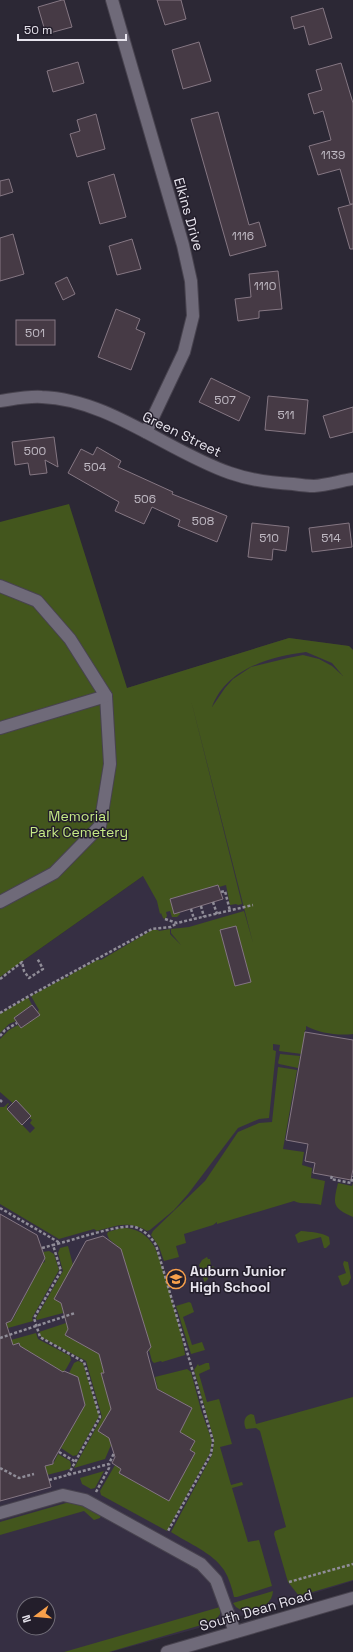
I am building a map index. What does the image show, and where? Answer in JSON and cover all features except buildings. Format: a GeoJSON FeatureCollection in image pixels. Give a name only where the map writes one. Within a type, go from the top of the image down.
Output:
{"type":"FeatureCollection","features":[{"type":"Feature","properties":{"kind":"street","name":"Elkins Drive"},"geometry":{"type":"LineString","coordinates":[[112,0],[183,245],[191,281],[193,316],[184,352],[146,432]]}},
{"type":"Feature","properties":{"kind":"street","name":"Green Street"},"geometry":{"type":"LineString","coordinates":[[0,401],[26,397],[60,399],[93,408],[146,432],[184,453],[230,473],[262,482],[313,486],[353,479]]}},
{"type":"Feature","properties":{"kind":"street"},"geometry":{"type":"LineString","coordinates":[[0,586],[37,601],[70,639],[106,696],[110,764],[100,826],[54,873],[0,902]]}},
{"type":"Feature","properties":{"kind":"street"},"geometry":{"type":"LineString","coordinates":[[0,728],[106,696]]}},
{"type":"Feature","properties":{"kind":"street"},"geometry":{"type":"LineString","coordinates":[[0,1513],[63,1495],[85,1500],[201,1564],[216,1580],[235,1632]]}},
{"type":"Feature","properties":{"kind":"street","name":"South Dean Road"},"geometry":{"type":"LineString","coordinates":[[167,1652],[353,1598]]}},
{"type":"Feature","properties":{"kind":"path"},"geometry":{"type":"LineString","coordinates":[[221,892],[225,891],[230,911]]}},
{"type":"Feature","properties":{"kind":"path"},"geometry":{"type":"LineString","coordinates":[[213,902],[217,914]]}},
{"type":"Feature","properties":{"kind":"path"},"geometry":{"type":"LineString","coordinates":[[0,1013],[152,929],[171,927],[177,923],[253,905]]}},
{"type":"Feature","properties":{"kind":"path"},"geometry":{"type":"LineString","coordinates":[[201,906],[204,917]]}},
{"type":"Feature","properties":{"kind":"path"},"geometry":{"type":"LineString","coordinates":[[191,909],[194,919]]}},
{"type":"Feature","properties":{"kind":"path"},"geometry":{"type":"LineString","coordinates":[[165,920],[177,923]]}},
{"type":"Feature","properties":{"kind":"path"},"geometry":{"type":"LineString","coordinates":[[0,979],[22,962],[24,972],[28,978],[43,969],[37,958]]}},
{"type":"Feature","properties":{"kind":"path"},"geometry":{"type":"LineString","coordinates":[[0,1036],[5,1030],[17,1023]]}},
{"type":"Feature","properties":{"kind":"path"},"geometry":{"type":"LineString","coordinates":[[332,1176],[331,1179],[352,1183],[353,1176]]}},
{"type":"Feature","properties":{"kind":"path"},"geometry":{"type":"LineString","coordinates":[[0,1208],[61,1243]]}},
{"type":"Feature","properties":{"kind":"path"},"geometry":{"type":"LineString","coordinates":[[42,1248],[119,1226],[136,1227],[151,1236],[156,1245],[213,1442],[211,1454],[167,1533]]}},
{"type":"Feature","properties":{"kind":"path"},"geometry":{"type":"LineString","coordinates":[[54,1245],[61,1271],[34,1318],[36,1327],[40,1337],[84,1362],[100,1418],[68,1475]]}},
{"type":"Feature","properties":{"kind":"path"},"geometry":{"type":"LineString","coordinates":[[0,1338],[75,1313]]}},
{"type":"Feature","properties":{"kind":"path"},"geometry":{"type":"LineString","coordinates":[[59,1452],[76,1462]]}},
{"type":"Feature","properties":{"kind":"path"},"geometry":{"type":"LineString","coordinates":[[96,1493],[110,1468],[109,1464],[114,1453]]}},
{"type":"Feature","properties":{"kind":"path"},"geometry":{"type":"LineString","coordinates":[[49,1480],[109,1464]]}},
{"type":"Feature","properties":{"kind":"path"},"geometry":{"type":"LineString","coordinates":[[0,1468],[19,1478],[34,1474]]}},
{"type":"Feature","properties":{"kind":"path"},"geometry":{"type":"LineString","coordinates":[[289,1582],[353,1564]]}},
{"type":"Feature","properties":{"kind":"shaded area","name":"Auburn Junior High School"},"geometry":{"type":"Polygon","coordinates":[[[289,638],[349,646],[353,650],[353,1581],[221,1622],[111,1652],[0,1652],[0,977],[143,876],[127,688],[289,638]]]}},
{"type":"Feature","properties":{"kind":"green space","name":"Memorial Park Cemetery"},"geometry":{"type":"Polygon","coordinates":[[[69,504],[127,688],[289,638],[349,646],[353,650],[353,1034],[341,1035],[329,1033],[306,1026],[302,1054],[279,1051],[280,1045],[273,1044],[273,1050],[276,1051],[269,1118],[259,1119],[238,1128],[174,1210],[147,1231],[134,1226],[122,1225],[97,1231],[94,1229],[59,1239],[0,1204],[0,1107],[4,1107],[8,1103],[7,1109],[30,1133],[35,1128],[30,1123],[32,1120],[0,1092],[0,1039],[9,1030],[18,1025],[21,1028],[39,1015],[39,1010],[31,996],[66,977],[69,977],[68,976],[97,960],[101,960],[152,930],[159,931],[170,929],[170,934],[181,945],[171,933],[171,929],[189,927],[244,911],[253,943],[191,700],[242,904],[230,905],[226,885],[219,887],[218,885],[170,899],[174,914],[179,912],[180,914],[177,917],[172,917],[170,911],[166,912],[167,916],[165,919],[161,913],[160,914],[157,901],[143,876],[0,977],[0,522],[69,504]],[[306,652],[278,657],[250,667],[238,674],[227,683],[212,707],[233,679],[251,667],[288,658],[303,655],[319,659],[332,666],[343,676],[332,663],[306,652]],[[236,926],[220,930],[235,986],[251,982],[236,926]]]}},
{"type":"Feature","properties":{"kind":"green space"},"geometry":{"type":"Polygon","coordinates":[[[28,997],[32,1005],[14,1018],[16,1021],[9,1024],[0,1033],[0,1014],[28,997]]]}},
{"type":"Feature","properties":{"kind":"green space"},"geometry":{"type":"Polygon","coordinates":[[[280,1054],[300,1056],[298,1068],[279,1064],[280,1054]]]}},
{"type":"Feature","properties":{"kind":"green space"},"geometry":{"type":"Polygon","coordinates":[[[278,1067],[297,1070],[283,1149],[304,1152],[302,1165],[312,1168],[311,1178],[325,1181],[321,1205],[294,1201],[217,1224],[217,1222],[213,1225],[184,1234],[186,1243],[176,1246],[179,1257],[164,1261],[159,1247],[151,1235],[153,1231],[205,1181],[238,1132],[259,1123],[272,1122],[278,1067]]]}},
{"type":"Feature","properties":{"kind":"green space"},"geometry":{"type":"Polygon","coordinates":[[[338,1183],[352,1186],[353,1183],[353,1217],[341,1211],[336,1204],[335,1196],[338,1183]]]}},
{"type":"Feature","properties":{"kind":"green space"},"geometry":{"type":"Polygon","coordinates":[[[121,1228],[140,1232],[148,1238],[154,1246],[172,1300],[185,1355],[162,1362],[154,1363],[152,1361],[149,1350],[151,1347],[121,1249],[109,1239],[107,1234],[108,1232],[121,1228]]]}},
{"type":"Feature","properties":{"kind":"green space"},"geometry":{"type":"Polygon","coordinates":[[[301,1231],[315,1232],[326,1235],[329,1237],[330,1244],[324,1248],[321,1237],[298,1243],[295,1235],[301,1231]]]}},
{"type":"Feature","properties":{"kind":"green space"},"geometry":{"type":"Polygon","coordinates":[[[68,1246],[73,1265],[61,1303],[63,1313],[37,1320],[36,1318],[63,1271],[58,1253],[60,1248],[68,1246]]]}},
{"type":"Feature","properties":{"kind":"green space"},"geometry":{"type":"Polygon","coordinates":[[[49,1251],[54,1254],[59,1270],[32,1318],[33,1321],[8,1328],[6,1323],[12,1321],[42,1263],[45,1262],[43,1252],[49,1251]]]}},
{"type":"Feature","properties":{"kind":"green space"},"geometry":{"type":"Polygon","coordinates":[[[207,1257],[210,1259],[211,1266],[215,1267],[205,1270],[208,1279],[205,1282],[199,1265],[202,1260],[207,1257]]]}},
{"type":"Feature","properties":{"kind":"green space"},"geometry":{"type":"Polygon","coordinates":[[[344,1261],[348,1262],[351,1278],[348,1284],[342,1286],[338,1276],[346,1273],[343,1264],[344,1261]]]}},
{"type":"Feature","properties":{"kind":"green space"},"geometry":{"type":"Polygon","coordinates":[[[189,1302],[191,1303],[194,1312],[183,1317],[192,1345],[202,1342],[205,1350],[191,1354],[176,1306],[189,1302]]]}},
{"type":"Feature","properties":{"kind":"green space"},"geometry":{"type":"Polygon","coordinates":[[[66,1323],[68,1329],[65,1335],[99,1354],[111,1409],[109,1438],[111,1445],[105,1459],[74,1468],[102,1417],[86,1361],[41,1337],[39,1332],[66,1323]]]}},
{"type":"Feature","properties":{"kind":"green space"},"geometry":{"type":"Polygon","coordinates":[[[36,1333],[38,1339],[70,1356],[71,1360],[63,1372],[20,1346],[19,1343],[12,1345],[11,1340],[36,1333]]]}},
{"type":"Feature","properties":{"kind":"green space"},"geometry":{"type":"Polygon","coordinates":[[[78,1361],[83,1363],[99,1416],[77,1455],[73,1456],[61,1448],[85,1405],[78,1377],[69,1373],[74,1363],[78,1361]]]}},
{"type":"Feature","properties":{"kind":"green space"},"geometry":{"type":"Polygon","coordinates":[[[209,1363],[210,1369],[199,1374],[207,1402],[219,1399],[232,1444],[220,1447],[231,1485],[242,1482],[243,1485],[232,1488],[248,1542],[259,1540],[272,1586],[237,1597],[234,1597],[224,1570],[213,1558],[171,1532],[212,1455],[214,1440],[194,1370],[198,1364],[199,1366],[209,1363]]]}},
{"type":"Feature","properties":{"kind":"green space"},"geometry":{"type":"Polygon","coordinates":[[[187,1369],[191,1372],[201,1410],[212,1441],[210,1453],[167,1531],[101,1495],[100,1491],[115,1465],[121,1468],[119,1473],[169,1501],[195,1453],[190,1450],[194,1441],[180,1432],[192,1408],[158,1389],[155,1377],[187,1369]]]}},
{"type":"Feature","properties":{"kind":"green space"},"geometry":{"type":"Polygon","coordinates":[[[353,1397],[353,1580],[299,1596],[288,1582],[274,1534],[275,1531],[286,1527],[260,1431],[256,1428],[246,1429],[245,1420],[247,1416],[251,1414],[254,1415],[256,1424],[353,1397]]]}},
{"type":"Feature","properties":{"kind":"green space"},"geometry":{"type":"Polygon","coordinates":[[[58,1454],[70,1461],[70,1469],[47,1475],[45,1466],[53,1464],[58,1454]]]}},
{"type":"Feature","properties":{"kind":"green space"},"geometry":{"type":"Polygon","coordinates":[[[104,1471],[95,1488],[91,1489],[82,1484],[80,1478],[104,1471]]]}},
{"type":"Feature","properties":{"kind":"green space"},"geometry":{"type":"Polygon","coordinates":[[[73,1501],[80,1503],[101,1515],[100,1518],[94,1520],[84,1511],[0,1535],[0,1522],[73,1501]]]}},
{"type":"Feature","properties":{"kind":"green space"},"geometry":{"type":"Polygon","coordinates":[[[273,1591],[270,1601],[267,1604],[253,1610],[244,1612],[233,1603],[273,1591]]]}},
{"type":"Feature","properties":{"kind":"green space"},"geometry":{"type":"Polygon","coordinates":[[[220,1607],[220,1614],[215,1621],[109,1652],[64,1652],[220,1607]]]}},
{"type":"Feature","properties":{"kind":"place","name":"Auburn Junior High School"},"geometry":{"type":"Point","coordinates":[176,1279]}}]}
